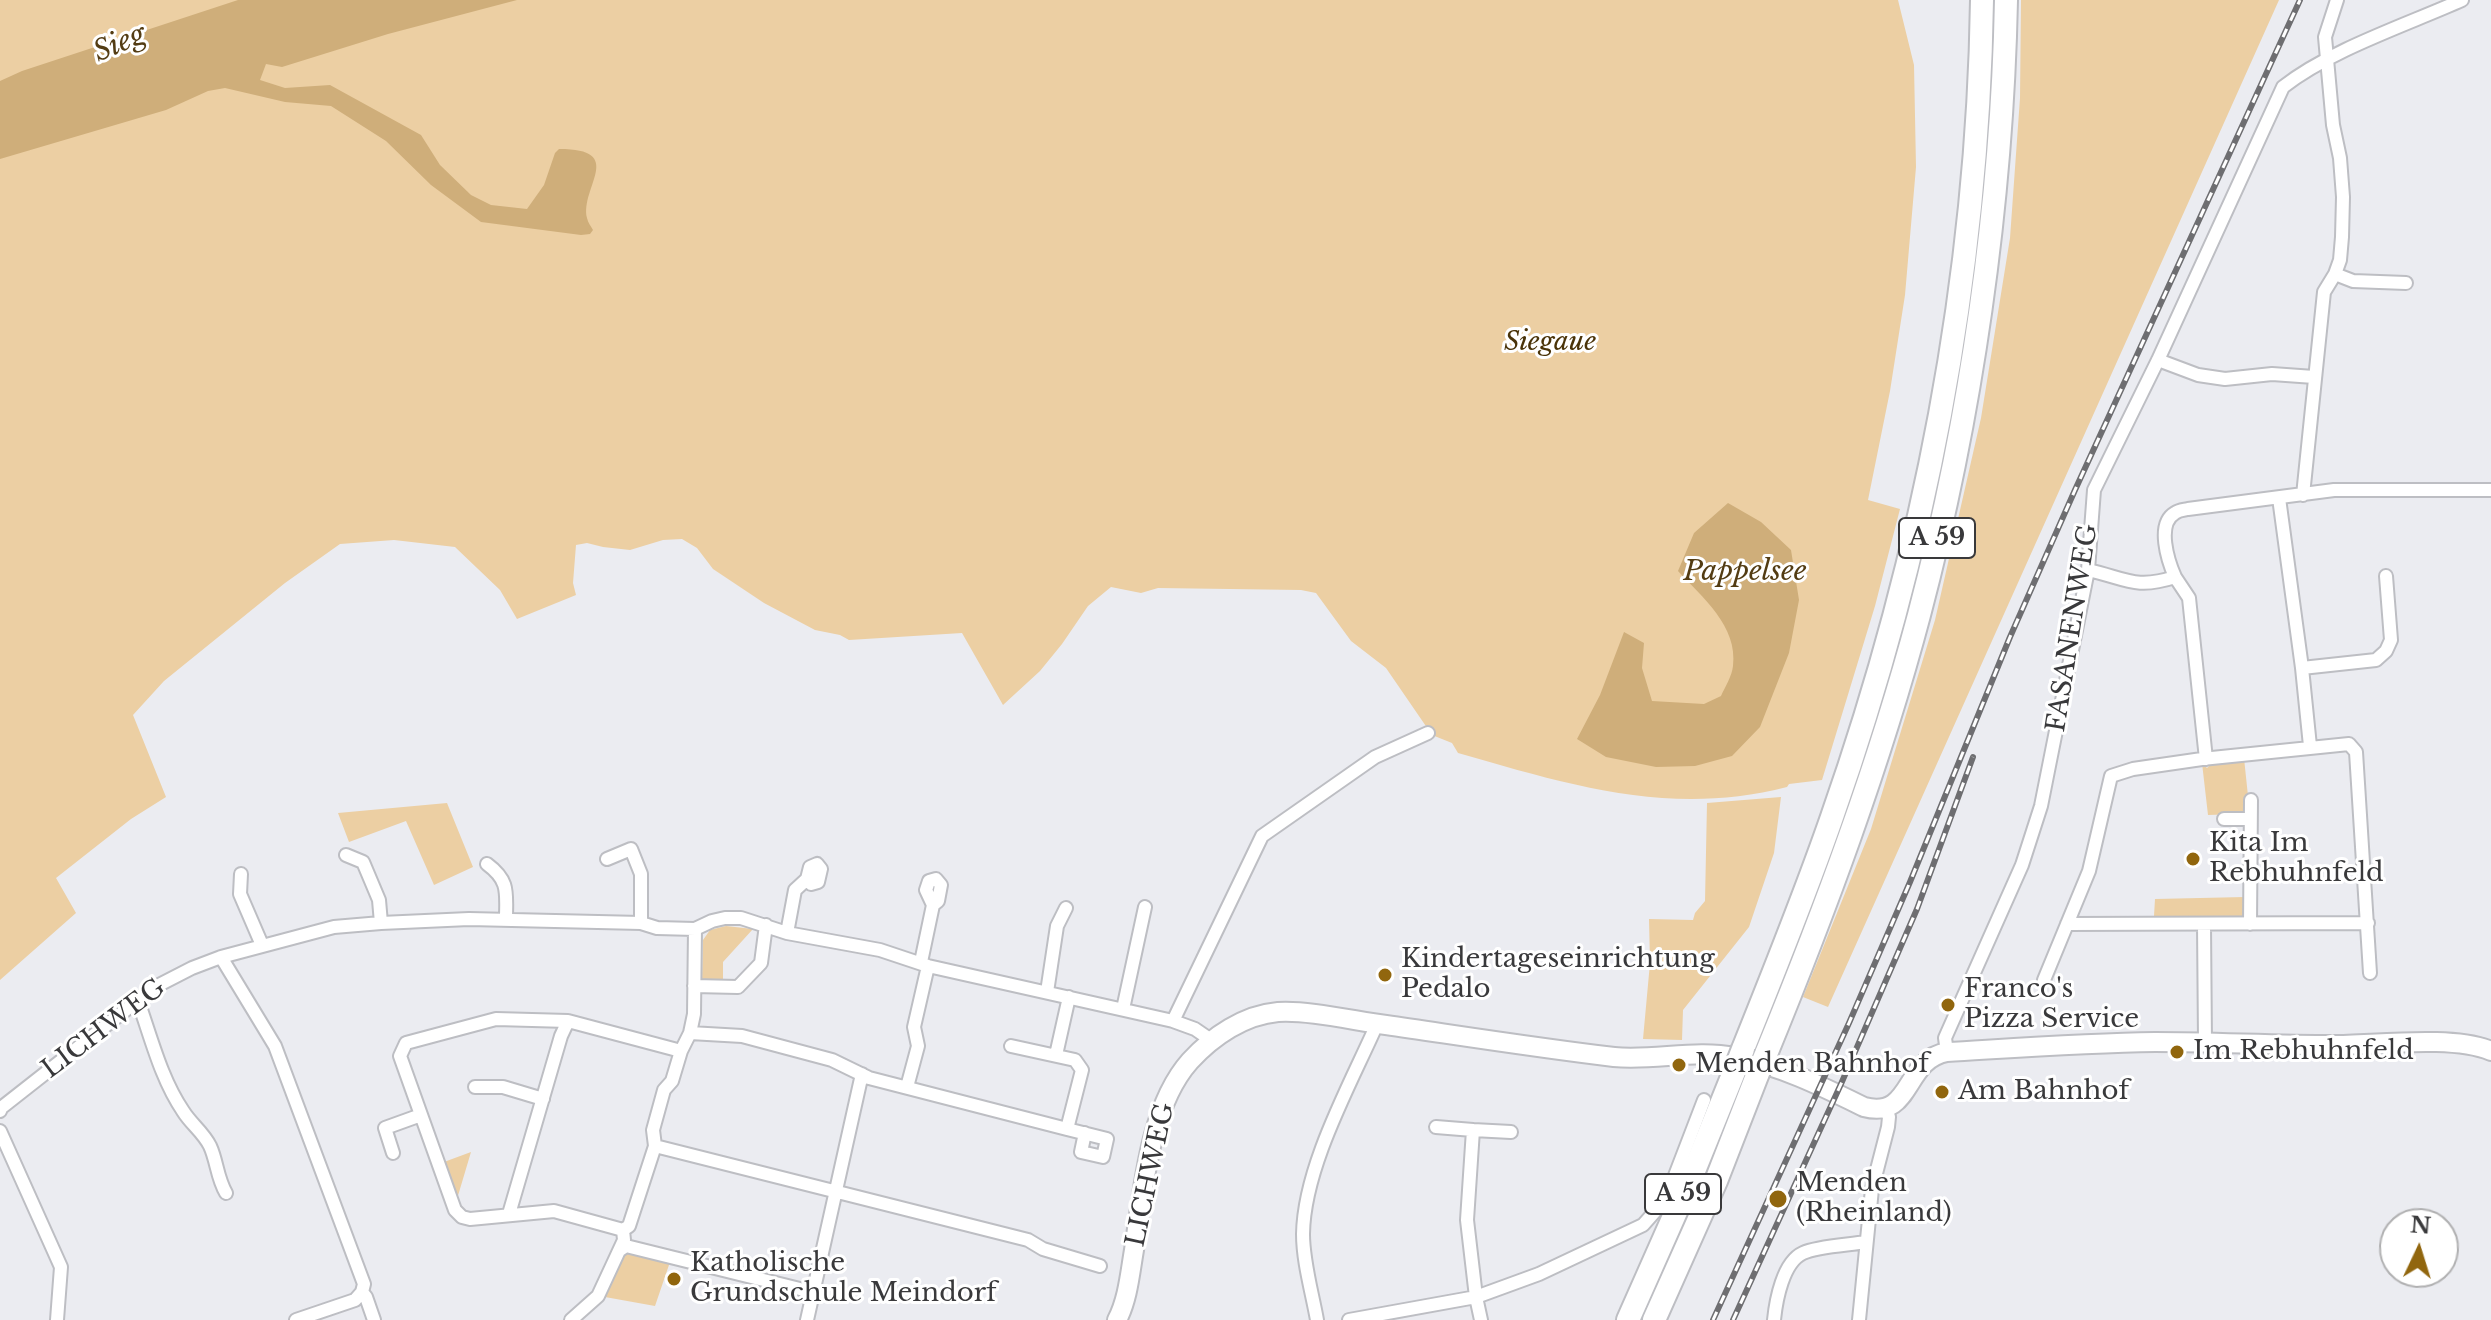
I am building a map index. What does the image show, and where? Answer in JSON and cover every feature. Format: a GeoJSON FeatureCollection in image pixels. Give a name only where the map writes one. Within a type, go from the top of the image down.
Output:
{"type":"FeatureCollection","features":[{"type":"Feature","properties":{"kind":"highway","name":"A 59"},"geometry":{"type":"LineString","coordinates":[[1654,1320],[1716,1181],[1795,921],[1838,800],[1892,621],[1922,503],[1944,394],[1963,263],[1975,152],[1982,0]]}},
{"type":"Feature","properties":{"kind":"highway","name":"A 59"},"geometry":{"type":"LineString","coordinates":[[1628,1320],[1694,1171],[1817,929],[1855,824],[1919,616],[1938,535],[1979,314],[2000,141],[2006,0]]}},
{"type":"Feature","properties":{"kind":"main road"},"geometry":{"type":"LineString","coordinates":[[1211,1040],[1249,1018],[1279,1012],[1613,1057],[1642,1059],[1711,1054],[1773,1066],[1864,1107],[1885,1108],[1897,1102],[1922,1063],[1936,1054],[1947,1052],[2205,1042],[2327,1045],[2446,1043],[2471,1044],[2491,1051]]}},
{"type":"Feature","properties":{"kind":"main road","name":"LICHWEG"},"geometry":{"type":"LineString","coordinates":[[1117,1320],[1129,1285],[1148,1168],[1162,1111],[1181,1073],[1211,1040]]}},
{"type":"Feature","properties":{"kind":"street"},"geometry":{"type":"LineString","coordinates":[[2303,495],[2324,292],[2340,260],[2343,197],[2325,37],[2337,0]]}},
{"type":"Feature","properties":{"kind":"street","name":"FASANENWEG"},"geometry":{"type":"LineString","coordinates":[[1947,1052],[1945,1038],[2022,865],[2041,806],[2088,570],[2094,490],[2158,360],[2283,87],[2303,71],[2462,0]]}},
{"type":"Feature","properties":{"kind":"street"},"geometry":{"type":"LineString","coordinates":[[2335,274],[2353,281],[2406,283]]}},
{"type":"Feature","properties":{"kind":"street"},"geometry":{"type":"LineString","coordinates":[[2158,360],[2198,375],[2225,379],[2272,374],[2314,377]]}},
{"type":"Feature","properties":{"kind":"street"},"geometry":{"type":"LineString","coordinates":[[2206,759],[2189,598],[2171,568],[2165,530],[2167,521],[2175,513],[2334,490],[2491,490]]}},
{"type":"Feature","properties":{"kind":"street"},"geometry":{"type":"LineString","coordinates":[[2279,498],[2310,746]]}},
{"type":"Feature","properties":{"kind":"street"},"geometry":{"type":"LineString","coordinates":[[2088,570],[2132,583],[2153,584],[2175,577]]}},
{"type":"Feature","properties":{"kind":"street"},"geometry":{"type":"LineString","coordinates":[[2302,668],[2376,660],[2386,651],[2391,640],[2386,576]]}},
{"type":"Feature","properties":{"kind":"street"},"geometry":{"type":"LineString","coordinates":[[1173,1021],[1262,836],[1375,757],[1428,733]]}},
{"type":"Feature","properties":{"kind":"street"},"geometry":{"type":"LineString","coordinates":[[2044,980],[2089,871],[2111,776],[2133,769],[2206,759],[2349,744],[2356,752],[2370,973]]}},
{"type":"Feature","properties":{"kind":"street"},"geometry":{"type":"LineString","coordinates":[[2250,924],[2251,800]]}},
{"type":"Feature","properties":{"kind":"street"},"geometry":{"type":"LineString","coordinates":[[2224,819],[2250,819]]}},
{"type":"Feature","properties":{"kind":"street"},"geometry":{"type":"LineString","coordinates":[[607,859],[631,849],[641,874],[641,923]]}},
{"type":"Feature","properties":{"kind":"street"},"geometry":{"type":"LineString","coordinates":[[346,855],[363,862],[379,900],[381,923]]}},
{"type":"Feature","properties":{"kind":"street"},"geometry":{"type":"LineString","coordinates":[[487,864],[500,874],[506,887],[506,919]]}},
{"type":"Feature","properties":{"kind":"street"},"geometry":{"type":"LineString","coordinates":[[241,874],[240,894],[262,945]]}},
{"type":"Feature","properties":{"kind":"street"},"geometry":{"type":"LineString","coordinates":[[787,933],[795,890],[807,879]]}},
{"type":"Feature","properties":{"kind":"street"},"geometry":{"type":"LineString","coordinates":[[907,1087],[918,1046],[914,1027],[933,905]]}},
{"type":"Feature","properties":{"kind":"street"},"geometry":{"type":"LineString","coordinates":[[1123,1009],[1145,907]]}},
{"type":"Feature","properties":{"kind":"street"},"geometry":{"type":"LineString","coordinates":[[1047,992],[1057,926],[1066,908]]}},
{"type":"Feature","properties":{"kind":"street","name":"LICHWEG"},"geometry":{"type":"LineString","coordinates":[[0,1111],[155,987],[192,968],[262,945],[334,927],[381,923],[506,919],[641,923],[657,928],[695,929],[725,918],[741,918],[787,933],[880,950],[924,964],[1173,1021],[1195,1029],[1211,1040]]}},
{"type":"Feature","properties":{"kind":"street"},"geometry":{"type":"LineString","coordinates":[[2067,924],[2368,923]]}},
{"type":"Feature","properties":{"kind":"street"},"geometry":{"type":"LineString","coordinates":[[694,986],[738,987],[761,963],[766,925]]}},
{"type":"Feature","properties":{"kind":"street"},"geometry":{"type":"LineString","coordinates":[[2204,925],[2205,1042]]}},
{"type":"Feature","properties":{"kind":"street"},"geometry":{"type":"LineString","coordinates":[[681,1051],[568,1021],[496,1019],[406,1043],[400,1056],[455,1210],[462,1217],[470,1219],[554,1211],[623,1230],[629,1226],[655,1146],[653,1130],[664,1090],[672,1081],[690,1033],[694,1014],[695,929]]}},
{"type":"Feature","properties":{"kind":"street"},"geometry":{"type":"LineString","coordinates":[[221,957],[275,1046],[364,1284],[355,1300],[296,1320]]}},
{"type":"Feature","properties":{"kind":"street"},"geometry":{"type":"LineString","coordinates":[[1056,1055],[1069,997]]}},
{"type":"Feature","properties":{"kind":"street"},"geometry":{"type":"LineString","coordinates":[[138,1001],[170,1088],[184,1113],[211,1147],[220,1183],[226,1193]]}},
{"type":"Feature","properties":{"kind":"street"},"geometry":{"type":"LineString","coordinates":[[509,1214],[568,1021]]}},
{"type":"Feature","properties":{"kind":"street"},"geometry":{"type":"LineString","coordinates":[[1317,1320],[1303,1238],[1307,1202],[1327,1138],[1377,1024]]}},
{"type":"Feature","properties":{"kind":"street"},"geometry":{"type":"LineString","coordinates":[[690,1033],[742,1036],[832,1060],[869,1078],[1085,1133]]}},
{"type":"Feature","properties":{"kind":"street"},"geometry":{"type":"LineString","coordinates":[[1011,1046],[1075,1060],[1082,1070],[1067,1129]]}},
{"type":"Feature","properties":{"kind":"street"},"geometry":{"type":"LineString","coordinates":[[807,1320],[862,1074]]}},
{"type":"Feature","properties":{"kind":"street"},"geometry":{"type":"LineString","coordinates":[[475,1087],[503,1087],[543,1099]]}},
{"type":"Feature","properties":{"kind":"street"},"geometry":{"type":"LineString","coordinates":[[1349,1320],[1476,1297],[1539,1274],[1643,1225],[1666,1199],[1704,1100]]}},
{"type":"Feature","properties":{"kind":"street"},"geometry":{"type":"LineString","coordinates":[[1859,1320],[1872,1189],[1888,1127],[1889,1117],[1885,1108]]}},
{"type":"Feature","properties":{"kind":"street"},"geometry":{"type":"LineString","coordinates":[[393,1153],[385,1128],[421,1115]]}},
{"type":"Feature","properties":{"kind":"street"},"geometry":{"type":"LineString","coordinates":[[1436,1127],[1511,1132]]}},
{"type":"Feature","properties":{"kind":"street"},"geometry":{"type":"LineString","coordinates":[[1473,1130],[1467,1220],[1481,1320]]}},
{"type":"Feature","properties":{"kind":"street"},"geometry":{"type":"LineString","coordinates":[[0,1131],[61,1267],[57,1320]]}},
{"type":"Feature","properties":{"kind":"street"},"geometry":{"type":"LineString","coordinates":[[655,1146],[1028,1240],[1043,1249],[1100,1266]]}},
{"type":"Feature","properties":{"kind":"street"},"geometry":{"type":"LineString","coordinates":[[571,1320],[598,1296],[624,1240],[623,1230]]}},
{"type":"Feature","properties":{"kind":"street"},"geometry":{"type":"LineString","coordinates":[[1774,1320],[1776,1296],[1795,1258],[1810,1250],[1866,1242]]}},
{"type":"Feature","properties":{"kind":"street"},"geometry":{"type":"LineString","coordinates":[[620,1250],[626,1246],[812,1292]]}},
{"type":"Feature","properties":{"kind":"street"},"geometry":{"type":"LineString","coordinates":[[362,1292],[374,1320]]}},
{"type":"Feature","properties":{"kind":"green space","name":"Siegaue"},"geometry":{"type":"Polygon","coordinates":[[[0,0],[1898,0],[1914,65],[1916,167],[1905,295],[1868,500],[1900,509],[1875,606],[1822,780],[1744,795],[1702,799],[1661,798],[1580,786],[1458,753],[1452,743],[1432,735],[1386,668],[1351,641],[1316,593],[1301,590],[1158,588],[1141,593],[1111,587],[1088,606],[1040,671],[1003,705],[962,633],[849,640],[815,630],[764,603],[713,569],[697,548],[682,539],[663,540],[630,550],[587,543],[576,545],[573,583],[576,595],[517,619],[500,590],[455,547],[394,540],[340,544],[285,583],[164,681],[133,715],[166,797],[131,819],[56,878],[76,913],[0,980],[0,0]]]}},
{"type":"Feature","properties":{"kind":"green space"},"geometry":{"type":"Polygon","coordinates":[[[2021,0],[2279,0],[1828,1007],[1803,997],[1871,829],[1935,620],[1981,418],[2010,238],[2020,98],[2021,0]]]}},
{"type":"Feature","properties":{"kind":"green space"},"geometry":{"type":"Polygon","coordinates":[[[2244,758],[2248,796],[2244,800],[2243,811],[2239,814],[2208,815],[2202,763],[2207,768],[2208,763],[2244,758]]]}},
{"type":"Feature","properties":{"kind":"green space"},"geometry":{"type":"Polygon","coordinates":[[[1781,797],[1774,853],[1749,927],[1683,1010],[1682,1040],[1643,1039],[1650,963],[1649,919],[1693,920],[1705,901],[1707,803],[1781,797]]]}},
{"type":"Feature","properties":{"kind":"green space"},"geometry":{"type":"Polygon","coordinates":[[[447,803],[473,867],[434,885],[406,821],[349,842],[338,813],[447,803]]]}},
{"type":"Feature","properties":{"kind":"green space"},"geometry":{"type":"Polygon","coordinates":[[[2245,897],[2245,916],[2154,916],[2155,899],[2245,897]]]}},
{"type":"Feature","properties":{"kind":"green space"},"geometry":{"type":"Polygon","coordinates":[[[726,926],[753,929],[723,962],[723,982],[702,982],[703,940],[710,930],[726,926]]]}},
{"type":"Feature","properties":{"kind":"green space"},"geometry":{"type":"Polygon","coordinates":[[[471,1152],[457,1199],[444,1162],[471,1152]]]}},
{"type":"Feature","properties":{"kind":"green space"},"geometry":{"type":"Polygon","coordinates":[[[630,1251],[670,1262],[655,1306],[605,1297],[621,1255],[630,1251]]]}},
{"type":"Feature","properties":{"kind":"water","name":"Sieg"},"geometry":{"type":"Polygon","coordinates":[[[238,0],[517,0],[388,34],[282,67],[266,64],[260,80],[285,88],[330,85],[421,135],[440,165],[471,195],[491,205],[527,209],[544,185],[559,149],[591,155],[596,163],[596,172],[587,206],[587,220],[593,230],[590,234],[581,235],[481,222],[431,185],[386,141],[331,106],[285,102],[225,88],[208,91],[166,110],[0,159],[0,81],[238,0]]]}},
{"type":"Feature","properties":{"kind":"water","name":"Pappelsee"},"geometry":{"type":"Polygon","coordinates":[[[1728,503],[1761,522],[1791,550],[1799,600],[1789,653],[1760,727],[1732,756],[1695,766],[1656,767],[1606,757],[1577,739],[1600,695],[1624,632],[1644,643],[1642,668],[1652,701],[1704,704],[1721,696],[1733,666],[1730,638],[1716,613],[1678,571],[1694,533],[1728,503]]]}},
{"type":"Feature","properties":{"kind":"railway"},"geometry":{"type":"LineString","coordinates":[[1713,1320],[1849,1023],[2010,637],[2075,490],[2300,0]]}},
{"type":"Feature","properties":{"kind":"railway"},"geometry":{"type":"LineString","coordinates":[[1733,1320],[1917,909],[1973,757]]}},
{"type":"Feature","properties":{"kind":"place","name":"Kita Im Rebhuhnfeld"},"geometry":{"type":"Point","coordinates":[2193,859]}},
{"type":"Feature","properties":{"kind":"place","name":"Kindertageseinrichtung Pedalo"},"geometry":{"type":"Point","coordinates":[1385,975]}},
{"type":"Feature","properties":{"kind":"place","name":"Franco's Pizza Service"},"geometry":{"type":"Point","coordinates":[1948,1005]}},
{"type":"Feature","properties":{"kind":"place","name":"Im Rebhuhnfeld"},"geometry":{"type":"Point","coordinates":[2177,1052]}},
{"type":"Feature","properties":{"kind":"place","name":"Menden Bahnhof"},"geometry":{"type":"Point","coordinates":[1679,1065]}},
{"type":"Feature","properties":{"kind":"place","name":"Am Bahnhof"},"geometry":{"type":"Point","coordinates":[1942,1092]}},
{"type":"Feature","properties":{"kind":"place","name":"Menden (Rheinland)"},"geometry":{"type":"Point","coordinates":[1778,1199]}},
{"type":"Feature","properties":{"kind":"place","name":"Katholische Grundschule Meindorf"},"geometry":{"type":"Point","coordinates":[674,1279]}}]}
